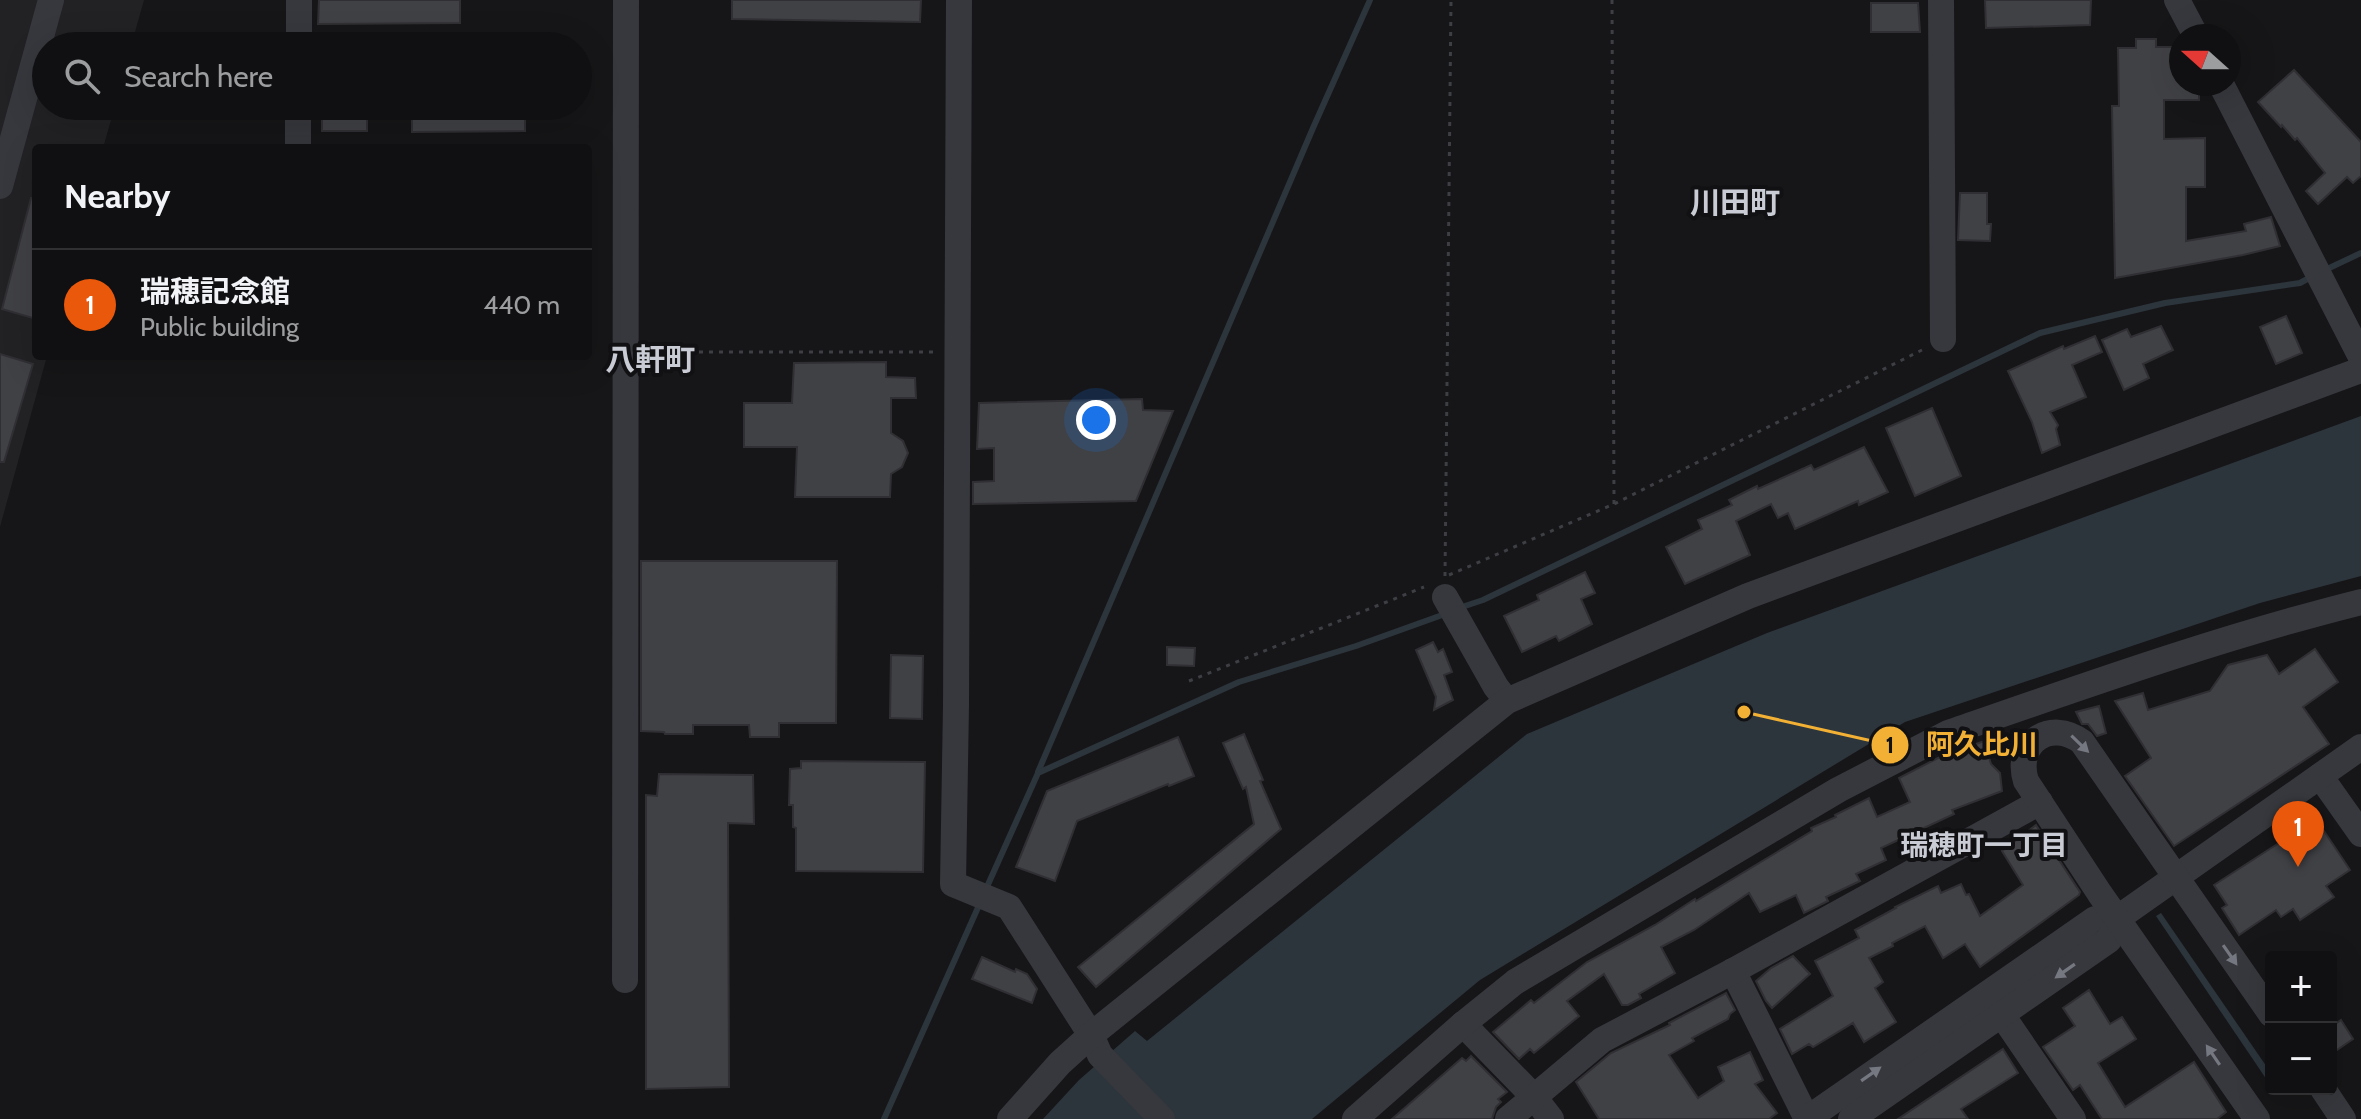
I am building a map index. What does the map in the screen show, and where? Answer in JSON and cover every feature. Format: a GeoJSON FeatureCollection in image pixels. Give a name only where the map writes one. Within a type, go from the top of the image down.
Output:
{"type":"FeatureCollection","features":[{"type":"Feature","properties":{"kind":"street"},"geometry":{"type":"LineString","coordinates":[[42,32],[51,0]]}},
{"type":"Feature","properties":{"kind":"street"},"geometry":{"type":"LineString","coordinates":[[299,0],[299,32]]}},
{"type":"Feature","properties":{"kind":"street"},"geometry":{"type":"LineString","coordinates":[[625,980],[626,0]]}},
{"type":"Feature","properties":{"kind":"street"},"geometry":{"type":"LineString","coordinates":[[959,0],[953,884],[1009,907],[1095,1045],[1162,1119]]}},
{"type":"Feature","properties":{"kind":"street"},"geometry":{"type":"LineString","coordinates":[[1941,0],[1943,339]]}},
{"type":"Feature","properties":{"kind":"street"},"geometry":{"type":"LineString","coordinates":[[2177,0],[2190,24]]}},
{"type":"Feature","properties":{"kind":"street"},"geometry":{"type":"LineString","coordinates":[[0,186],[32,69]]}},
{"type":"Feature","properties":{"kind":"street"},"geometry":{"type":"LineString","coordinates":[[2227,96],[2361,357]]}},
{"type":"Feature","properties":{"kind":"street"},"geometry":{"type":"LineString","coordinates":[[298,120],[298,144]]}},
{"type":"Feature","properties":{"kind":"street"},"geometry":{"type":"LineString","coordinates":[[1010,1119],[1060,1063],[1095,1045],[1507,701],[1748,596],[2361,370]]}},
{"type":"Feature","properties":{"kind":"street"},"geometry":{"type":"LineString","coordinates":[[1443,585],[1459,625],[1507,701]]}},
{"type":"Feature","properties":{"kind":"street"},"geometry":{"type":"LineString","coordinates":[[1355,1119],[1515,982],[1838,790],[1935,739],[2191,650],[2361,602]]}},
{"type":"Feature","properties":{"kind":"street"},"geometry":{"type":"LineString","coordinates":[[2257,1119],[2026,781],[2022,769],[2031,744],[2052,732],[2073,735],[2082,742],[2265,1005]]}},
{"type":"Feature","properties":{"kind":"street"},"geometry":{"type":"LineString","coordinates":[[1851,1119],[2109,940],[2118,918],[2361,747]]}},
{"type":"Feature","properties":{"kind":"street"},"geometry":{"type":"LineString","coordinates":[[2320,776],[2361,834]]}},
{"type":"Feature","properties":{"kind":"street"},"geometry":{"type":"LineString","coordinates":[[1508,1119],[1602,1040],[2040,802]]}},
{"type":"Feature","properties":{"kind":"street"},"geometry":{"type":"LineString","coordinates":[[1733,971],[1807,1119],[2095,919],[2118,918]]}},
{"type":"Feature","properties":{"kind":"street"},"geometry":{"type":"LineString","coordinates":[[2002,1015],[2073,1119]]}},
{"type":"Feature","properties":{"kind":"street"},"geometry":{"type":"LineString","coordinates":[[1463,1024],[1534,1097],[1551,1119]]}},
{"type":"Feature","properties":{"kind":"street"},"geometry":{"type":"LineString","coordinates":[[2327,1095],[2343,1119]]}},
{"type":"Feature","properties":{"kind":"path"},"geometry":{"type":"LineString","coordinates":[[1443,585],[1451,0]]}},
{"type":"Feature","properties":{"kind":"path"},"geometry":{"type":"LineString","coordinates":[[1612,0],[1614,504]]}},
{"type":"Feature","properties":{"kind":"path"},"geometry":{"type":"LineString","coordinates":[[1189,681],[1443,585],[1614,504],[1943,339]]}},
{"type":"Feature","properties":{"kind":"path"},"geometry":{"type":"LineString","coordinates":[[627,350],[957,352]]}},
{"type":"Feature","properties":{"kind":"shaded area"},"geometry":{"type":"Polygon","coordinates":[[[0,0],[144,0],[135,32],[32,32],[32,120],[111,120],[104,144],[32,144],[32,360],[46,360],[0,527],[0,0]]]}},
{"type":"Feature","properties":{"kind":"shaded area"},"geometry":{"type":"Polygon","coordinates":[[[2361,416],[2361,576],[2260,603],[1905,722],[1480,980],[1312,1119],[1043,1119],[1079,1080],[1135,1031],[1147,1041],[1527,734],[1767,633],[2361,416]]]}},
{"type":"Feature","properties":{"kind":"shaded area"},"geometry":{"type":"Polygon","coordinates":[[[2161,913],[2265,1064],[2265,1077],[2156,916],[2161,913]]]}},
{"type":"Feature","properties":{"kind":"building"},"geometry":{"type":"Polygon","coordinates":[[[319,0],[460,0],[460,23],[318,24],[319,0]]]}},
{"type":"Feature","properties":{"kind":"building"},"geometry":{"type":"Polygon","coordinates":[[[732,0],[921,0],[920,22],[732,19],[732,0]]]}},
{"type":"Feature","properties":{"kind":"building"},"geometry":{"type":"Polygon","coordinates":[[[1985,0],[2091,0],[2090,25],[1986,28],[1985,0]]]}},
{"type":"Feature","properties":{"kind":"building"},"geometry":{"type":"Polygon","coordinates":[[[1871,3],[1918,3],[1920,32],[1871,32],[1871,3]]]}},
{"type":"Feature","properties":{"kind":"building"},"geometry":{"type":"Polygon","coordinates":[[[2136,39],[2156,39],[2156,47],[2169,47],[2169,96],[2199,96],[2199,100],[2164,100],[2164,139],[2205,138],[2205,187],[2186,187],[2186,241],[2246,231],[2244,224],[2271,217],[2280,246],[2115,278],[2112,106],[2119,106],[2118,48],[2136,48],[2136,39]]]}},
{"type":"Feature","properties":{"kind":"building"},"geometry":{"type":"Polygon","coordinates":[[[2294,70],[2361,142],[2361,176],[2353,183],[2347,177],[2318,204],[2306,191],[2325,173],[2297,138],[2295,140],[2258,102],[2294,70]]]}},
{"type":"Feature","properties":{"kind":"building"},"geometry":{"type":"Polygon","coordinates":[[[322,120],[367,120],[367,131],[322,131],[322,120]]]}},
{"type":"Feature","properties":{"kind":"building"},"geometry":{"type":"Polygon","coordinates":[[[412,120],[525,120],[525,131],[412,132],[412,120]]]}},
{"type":"Feature","properties":{"kind":"building"},"geometry":{"type":"Polygon","coordinates":[[[1960,193],[1987,193],[1990,241],[1958,240],[1960,193]]]}},
{"type":"Feature","properties":{"kind":"building"},"geometry":{"type":"Polygon","coordinates":[[[31,198],[32,198],[32,318],[2,309],[31,198]]]}},
{"type":"Feature","properties":{"kind":"building"},"geometry":{"type":"Polygon","coordinates":[[[2286,316],[2302,353],[2276,364],[2260,327],[2286,316]]]}},
{"type":"Feature","properties":{"kind":"building"},"geometry":{"type":"Polygon","coordinates":[[[2161,326],[2173,350],[2143,364],[2149,378],[2124,390],[2102,340],[2127,329],[2131,337],[2161,326]]]}},
{"type":"Feature","properties":{"kind":"building"},"geometry":{"type":"Polygon","coordinates":[[[2095,336],[2102,352],[2072,365],[2086,397],[2050,412],[2058,425],[2060,445],[2042,453],[2032,422],[2008,371],[2063,346],[2064,349],[2095,336]]]}},
{"type":"Feature","properties":{"kind":"building"},"geometry":{"type":"Polygon","coordinates":[[[0,354],[33,364],[4,462],[0,462],[0,354]]]}},
{"type":"Feature","properties":{"kind":"building"},"geometry":{"type":"Polygon","coordinates":[[[886,362],[886,377],[915,378],[916,398],[891,398],[891,433],[903,441],[908,453],[902,467],[891,474],[890,497],[795,497],[797,447],[744,447],[744,403],[792,403],[794,363],[886,362]]]}},
{"type":"Feature","properties":{"kind":"building"},"geometry":{"type":"Polygon","coordinates":[[[1142,399],[1143,410],[1173,411],[1136,501],[973,504],[973,482],[994,481],[994,448],[977,449],[979,403],[1142,399]]]}},
{"type":"Feature","properties":{"kind":"building"},"geometry":{"type":"Polygon","coordinates":[[[1932,408],[1961,476],[1915,496],[1886,428],[1932,408]]]}},
{"type":"Feature","properties":{"kind":"building"},"geometry":{"type":"Polygon","coordinates":[[[1864,447],[1888,492],[1859,505],[1858,501],[1795,529],[1788,513],[1778,518],[1771,504],[1736,521],[1750,555],[1685,584],[1666,547],[1702,529],[1698,520],[1732,505],[1729,500],[1757,486],[1758,489],[1811,465],[1814,470],[1864,447]]]}},
{"type":"Feature","properties":{"kind":"building"},"geometry":{"type":"Polygon","coordinates":[[[641,561],[837,561],[836,723],[779,723],[779,737],[750,737],[749,725],[693,725],[693,734],[641,731],[641,561]]]}},
{"type":"Feature","properties":{"kind":"building"},"geometry":{"type":"Polygon","coordinates":[[[1585,572],[1595,593],[1581,599],[1592,624],[1559,641],[1556,636],[1522,652],[1504,616],[1539,600],[1537,595],[1585,572]]]}},
{"type":"Feature","properties":{"kind":"building"},"geometry":{"type":"Polygon","coordinates":[[[1433,642],[1438,652],[1443,649],[1452,672],[1444,675],[1453,700],[1434,710],[1436,697],[1416,650],[1433,642]]]}},
{"type":"Feature","properties":{"kind":"building"},"geometry":{"type":"Polygon","coordinates":[[[1167,647],[1195,648],[1194,666],[1167,665],[1167,647]]]}},
{"type":"Feature","properties":{"kind":"building"},"geometry":{"type":"Polygon","coordinates":[[[2315,649],[2338,682],[2303,707],[2329,744],[2174,846],[2125,776],[2151,758],[2115,701],[2143,693],[2148,710],[2210,691],[2228,665],[2267,655],[2279,674],[2315,649]]]}},
{"type":"Feature","properties":{"kind":"building"},"geometry":{"type":"Polygon","coordinates":[[[891,655],[923,656],[922,719],[890,718],[891,655]]]}},
{"type":"Feature","properties":{"kind":"building"},"geometry":{"type":"Polygon","coordinates":[[[2099,706],[2106,733],[2097,736],[2088,724],[2082,724],[2076,712],[2099,706]]]}},
{"type":"Feature","properties":{"kind":"building"},"geometry":{"type":"Polygon","coordinates":[[[1244,734],[1281,829],[1096,987],[1078,967],[1254,824],[1246,787],[1243,789],[1223,743],[1244,734]]]}},
{"type":"Feature","properties":{"kind":"building"},"geometry":{"type":"Polygon","coordinates":[[[1178,737],[1194,776],[1077,821],[1055,881],[1016,867],[1047,791],[1178,737]]]}},
{"type":"Feature","properties":{"kind":"building"},"geometry":{"type":"Polygon","coordinates":[[[1984,741],[1991,764],[2000,773],[2002,791],[1952,810],[1954,814],[1881,848],[1886,860],[1856,874],[1860,881],[1826,897],[1828,901],[1804,913],[1796,895],[1760,912],[1749,893],[1694,930],[1661,947],[1675,973],[1639,994],[1641,998],[1622,1005],[1604,974],[1567,1001],[1579,1016],[1534,1053],[1530,1049],[1519,1059],[1493,1032],[1531,1000],[1534,1003],[1587,962],[1696,901],[1812,831],[1811,828],[1869,798],[1877,817],[1910,802],[1899,778],[1938,758],[1984,741]]]}},
{"type":"Feature","properties":{"kind":"building"},"geometry":{"type":"Polygon","coordinates":[[[801,761],[925,762],[923,872],[796,871],[796,828],[793,827],[793,805],[789,805],[790,769],[801,768],[801,761]]]}},
{"type":"Feature","properties":{"kind":"building"},"geometry":{"type":"Polygon","coordinates":[[[659,774],[753,775],[754,824],[728,823],[729,1087],[646,1089],[646,795],[657,796],[659,774]]]}},
{"type":"Feature","properties":{"kind":"building"},"geometry":{"type":"Polygon","coordinates":[[[2316,819],[2350,870],[2326,886],[2334,897],[2300,920],[2293,909],[2281,917],[2276,910],[2239,935],[2222,908],[2227,905],[2214,885],[2316,819]]]}},
{"type":"Feature","properties":{"kind":"building"},"geometry":{"type":"Polygon","coordinates":[[[2036,825],[2080,892],[2079,895],[1980,967],[1965,944],[1943,958],[1925,926],[1892,943],[1893,946],[1869,958],[1883,982],[1875,988],[1896,1022],[1864,1042],[1853,1023],[1813,1047],[1809,1044],[1792,1054],[1780,1029],[1833,996],[1815,961],[1859,938],[1855,930],[1938,886],[1941,893],[1961,884],[1980,916],[2023,885],[2002,851],[2036,825]]]}},
{"type":"Feature","properties":{"kind":"building"},"geometry":{"type":"Polygon","coordinates":[[[1793,956],[1810,974],[1772,1008],[1756,981],[1793,956]]]}},
{"type":"Feature","properties":{"kind":"building"},"geometry":{"type":"Polygon","coordinates":[[[982,957],[1027,974],[1037,989],[1032,1003],[972,979],[982,957]]]}},
{"type":"Feature","properties":{"kind":"building"},"geometry":{"type":"Polygon","coordinates":[[[2089,990],[2110,1024],[2122,1017],[2136,1039],[2098,1063],[2125,1107],[2194,1062],[2226,1112],[2217,1119],[2102,1119],[2080,1085],[2073,1090],[2043,1047],[2075,1026],[2063,1008],[2089,990]]]}},
{"type":"Feature","properties":{"kind":"building"},"geometry":{"type":"Polygon","coordinates":[[[1726,993],[1735,1010],[1728,1019],[1692,1038],[1694,1041],[1669,1055],[1698,1098],[1724,1081],[1718,1067],[1750,1052],[1763,1080],[1755,1084],[1777,1113],[1769,1119],[1599,1119],[1576,1082],[1611,1053],[1670,1025],[1726,993]]]}},
{"type":"Feature","properties":{"kind":"building"},"geometry":{"type":"Polygon","coordinates":[[[2341,1020],[2353,1039],[2337,1050],[2337,1023],[2341,1020]]]}},
{"type":"Feature","properties":{"kind":"building"},"geometry":{"type":"Polygon","coordinates":[[[2003,1049],[2018,1073],[1961,1109],[1968,1119],[1898,1119],[2003,1049]]]}},
{"type":"Feature","properties":{"kind":"building"},"geometry":{"type":"Polygon","coordinates":[[[1471,1056],[1507,1092],[1498,1099],[1501,1102],[1492,1119],[1392,1119],[1462,1058],[1466,1061],[1471,1056]]]}},
{"type":"Feature","properties":{"kind":"waterway"},"geometry":{"type":"LineString","coordinates":[[1038,772],[1370,0]]}},
{"type":"Feature","properties":{"kind":"waterway"},"geometry":{"type":"LineString","coordinates":[[2325,270],[2361,253]]}},
{"type":"Feature","properties":{"kind":"waterway"},"geometry":{"type":"LineString","coordinates":[[1459,608],[1483,600],[2040,333],[2165,303],[2300,283],[2311,277]]}},
{"type":"Feature","properties":{"kind":"waterway"},"geometry":{"type":"LineString","coordinates":[[986,889],[1038,773],[1239,682],[1356,646],[1445,614]]}},
{"type":"Feature","properties":{"kind":"waterway"},"geometry":{"type":"LineString","coordinates":[[884,1119],[980,903]]}},
{"type":"Feature","properties":{"kind":"place","name":"阿久比川"},"geometry":{"type":"Point","coordinates":[1744,712]}},
{"type":"Feature","properties":{"kind":"place","name":"瑞穂記念館"},"geometry":{"type":"Point","coordinates":[2298,867]}},
{"type":"Feature","properties":{"kind":"district","name":"川田町"},"geometry":{"type":"Point","coordinates":[1735,202]}},
{"type":"Feature","properties":{"kind":"district","name":"八軒町"},"geometry":{"type":"Point","coordinates":[650,359]}},
{"type":"Feature","properties":{"kind":"district","name":"瑞穂町一丁目"},"geometry":{"type":"Point","coordinates":[1984,845]}}]}
